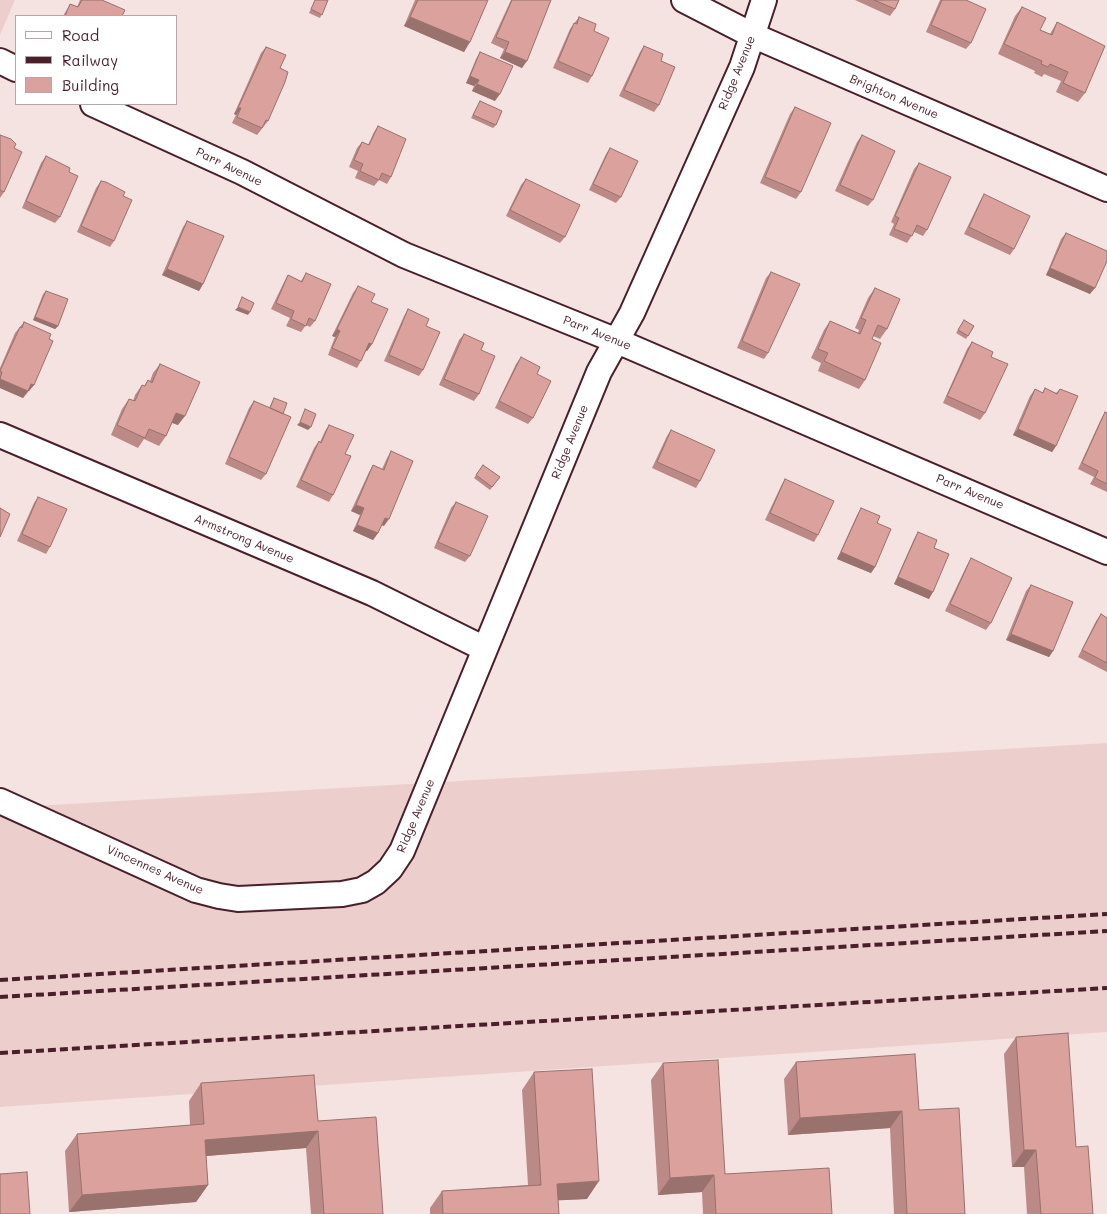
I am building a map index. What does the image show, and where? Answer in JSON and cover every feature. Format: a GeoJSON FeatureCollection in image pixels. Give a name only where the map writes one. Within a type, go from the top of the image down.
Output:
{"type":"FeatureCollection","features":[{"type":"Feature","properties":{"kind":"street","name":"Brighton Avenue"},"geometry":{"type":"LineString","coordinates":[[684,0],[752,35],[1107,189]]}},
{"type":"Feature","properties":{"kind":"street","name":"Ridge Avenue"},"geometry":{"type":"LineString","coordinates":[[376,882],[390,869],[402,851],[599,372],[632,313],[742,67],[764,0]]}},
{"type":"Feature","properties":{"kind":"street"},"geometry":{"type":"LineString","coordinates":[[0,61],[15,68]]}},
{"type":"Feature","properties":{"kind":"street","name":"Parr Avenue"},"geometry":{"type":"LineString","coordinates":[[95,105],[242,172],[404,255],[616,341],[1107,552]]}},
{"type":"Feature","properties":{"kind":"street","name":"Armstrong Avenue"},"geometry":{"type":"LineString","coordinates":[[0,435],[372,593],[485,649]]}},
{"type":"Feature","properties":{"kind":"street","name":"Vincennes Avenue"},"geometry":{"type":"LineString","coordinates":[[7,807],[196,890],[219,896],[238,898],[342,894],[362,890],[376,882]]}},
{"type":"Feature","properties":{"kind":"shaded area"},"geometry":{"type":"Polygon","coordinates":[[[0,0],[15,0],[0,35],[0,0]]]}},
{"type":"Feature","properties":{"kind":"shaded area"},"geometry":{"type":"Polygon","coordinates":[[[1107,743],[1107,1032],[0,1107],[0,808],[1107,743]]]}},
{"type":"Feature","properties":{"kind":"building"},"geometry":{"type":"Polygon","coordinates":[[[82,0],[102,0],[125,10],[122,15],[65,15],[70,4],[78,7],[82,0]]]}},
{"type":"Feature","properties":{"kind":"building"},"geometry":{"type":"Polygon","coordinates":[[[315,0],[328,0],[322,15],[311,9],[315,0]]]}},
{"type":"Feature","properties":{"kind":"building"},"geometry":{"type":"Polygon","coordinates":[[[418,0],[488,0],[470,42],[410,17],[418,0]]]}},
{"type":"Feature","properties":{"kind":"building"},"geometry":{"type":"Polygon","coordinates":[[[512,0],[551,0],[527,61],[505,52],[509,42],[496,37],[512,0]]]}},
{"type":"Feature","properties":{"kind":"building"},"geometry":{"type":"Polygon","coordinates":[[[874,0],[899,0],[895,9],[874,0]]]}},
{"type":"Feature","properties":{"kind":"building"},"geometry":{"type":"Polygon","coordinates":[[[942,0],[966,0],[986,9],[971,43],[931,25],[942,0]]]}},
{"type":"Feature","properties":{"kind":"building"},"geometry":{"type":"Polygon","coordinates":[[[1022,7],[1046,18],[1040,30],[1052,35],[1057,22],[1105,46],[1085,93],[1063,83],[1068,72],[1050,64],[1048,67],[1041,64],[1042,61],[1004,44],[1022,7]]]}},
{"type":"Feature","properties":{"kind":"building"},"geometry":{"type":"Polygon","coordinates":[[[579,17],[596,24],[594,31],[609,38],[592,76],[558,61],[574,23],[577,24],[579,17]]]}},
{"type":"Feature","properties":{"kind":"building"},"geometry":{"type":"Polygon","coordinates":[[[644,46],[663,54],[661,61],[675,67],[659,105],[624,90],[644,46]]]}},
{"type":"Feature","properties":{"kind":"building"},"geometry":{"type":"Polygon","coordinates":[[[266,47],[286,55],[280,68],[288,72],[268,121],[266,120],[262,128],[237,117],[241,108],[238,108],[266,47]]]}},
{"type":"Feature","properties":{"kind":"building"},"geometry":{"type":"Polygon","coordinates":[[[480,52],[513,66],[500,94],[477,84],[479,80],[470,76],[480,52]]]}},
{"type":"Feature","properties":{"kind":"building"},"geometry":{"type":"Polygon","coordinates":[[[480,101],[502,111],[496,125],[473,115],[480,101]]]}},
{"type":"Feature","properties":{"kind":"building"},"geometry":{"type":"Polygon","coordinates":[[[795,107],[831,123],[801,192],[765,177],[795,107]]]}},
{"type":"Feature","properties":{"kind":"building"},"geometry":{"type":"Polygon","coordinates":[[[378,126],[406,139],[391,177],[382,173],[379,180],[360,171],[363,164],[354,160],[362,142],[369,145],[378,126]]]}},
{"type":"Feature","properties":{"kind":"building"},"geometry":{"type":"Polygon","coordinates":[[[0,135],[11,139],[16,144],[14,148],[22,152],[4,192],[0,190],[0,135]]]}},
{"type":"Feature","properties":{"kind":"building"},"geometry":{"type":"Polygon","coordinates":[[[862,135],[895,151],[873,200],[840,185],[862,135]]]}},
{"type":"Feature","properties":{"kind":"building"},"geometry":{"type":"Polygon","coordinates":[[[610,148],[638,161],[621,197],[593,184],[610,148]]]}},
{"type":"Feature","properties":{"kind":"building"},"geometry":{"type":"Polygon","coordinates":[[[46,156],[70,168],[69,172],[78,176],[60,217],[26,201],[46,156]]]}},
{"type":"Feature","properties":{"kind":"building"},"geometry":{"type":"Polygon","coordinates":[[[919,163],[951,177],[927,230],[917,225],[912,236],[894,229],[899,218],[895,216],[919,163]]]}},
{"type":"Feature","properties":{"kind":"building"},"geometry":{"type":"Polygon","coordinates":[[[526,179],[580,205],[565,237],[510,210],[526,179]]]}},
{"type":"Feature","properties":{"kind":"building"},"geometry":{"type":"Polygon","coordinates":[[[101,181],[125,192],[123,196],[132,200],[114,241],[81,226],[101,181]]]}},
{"type":"Feature","properties":{"kind":"building"},"geometry":{"type":"Polygon","coordinates":[[[984,194],[1030,216],[1014,249],[969,227],[984,194]]]}},
{"type":"Feature","properties":{"kind":"building"},"geometry":{"type":"Polygon","coordinates":[[[187,221],[224,236],[203,284],[167,269],[187,221]]]}},
{"type":"Feature","properties":{"kind":"building"},"geometry":{"type":"Polygon","coordinates":[[[1066,233],[1107,251],[1107,261],[1095,288],[1050,268],[1066,233]]]}},
{"type":"Feature","properties":{"kind":"building"},"geometry":{"type":"Polygon","coordinates":[[[771,272],[800,284],[768,353],[742,341],[771,272]]]}},
{"type":"Feature","properties":{"kind":"building"},"geometry":{"type":"Polygon","coordinates":[[[306,273],[331,284],[315,321],[309,318],[306,326],[291,319],[294,311],[276,303],[288,275],[302,282],[306,273]]]}},
{"type":"Feature","properties":{"kind":"building"},"geometry":{"type":"Polygon","coordinates":[[[358,286],[375,294],[371,302],[388,309],[372,344],[369,343],[361,361],[332,348],[340,331],[337,329],[358,286]]]}},
{"type":"Feature","properties":{"kind":"building"},"geometry":{"type":"Polygon","coordinates":[[[875,288],[900,299],[887,329],[878,325],[872,339],[881,343],[865,380],[824,361],[828,353],[818,349],[830,321],[860,334],[866,320],[861,318],[875,288]]]}},
{"type":"Feature","properties":{"kind":"building"},"geometry":{"type":"Polygon","coordinates":[[[46,291],[68,299],[58,326],[35,317],[46,291]]]}},
{"type":"Feature","properties":{"kind":"building"},"geometry":{"type":"Polygon","coordinates":[[[242,297],[254,303],[250,312],[238,307],[242,297]]]}},
{"type":"Feature","properties":{"kind":"building"},"geometry":{"type":"Polygon","coordinates":[[[408,309],[429,319],[426,326],[440,332],[423,370],[389,355],[408,309]]]}},
{"type":"Feature","properties":{"kind":"building"},"geometry":{"type":"Polygon","coordinates":[[[964,320],[974,326],[968,336],[958,330],[964,320]]]}},
{"type":"Feature","properties":{"kind":"building"},"geometry":{"type":"Polygon","coordinates":[[[24,322],[51,334],[49,339],[53,341],[34,385],[31,384],[28,391],[0,379],[2,372],[0,371],[24,322]]]}},
{"type":"Feature","properties":{"kind":"building"},"geometry":{"type":"Polygon","coordinates":[[[464,334],[484,343],[481,350],[495,356],[479,394],[444,379],[464,334]]]}},
{"type":"Feature","properties":{"kind":"building"},"geometry":{"type":"Polygon","coordinates":[[[972,342],[993,352],[991,357],[1008,364],[985,413],[947,396],[972,342]]]}},
{"type":"Feature","properties":{"kind":"building"},"geometry":{"type":"Polygon","coordinates":[[[521,357],[540,367],[537,374],[551,381],[533,418],[499,401],[521,357]]]}},
{"type":"Feature","properties":{"kind":"building"},"geometry":{"type":"Polygon","coordinates":[[[160,364],[200,382],[185,416],[176,413],[166,436],[149,429],[145,438],[117,425],[129,399],[135,401],[142,385],[145,386],[148,380],[152,383],[160,364]]]}},
{"type":"Feature","properties":{"kind":"building"},"geometry":{"type":"Polygon","coordinates":[[[1045,388],[1057,394],[1060,389],[1078,396],[1056,446],[1018,429],[1035,389],[1043,393],[1045,388]]]}},
{"type":"Feature","properties":{"kind":"building"},"geometry":{"type":"Polygon","coordinates":[[[274,398],[287,403],[283,414],[270,408],[274,398]]]}},
{"type":"Feature","properties":{"kind":"building"},"geometry":{"type":"Polygon","coordinates":[[[254,401],[291,417],[266,474],[229,457],[254,401]]]}},
{"type":"Feature","properties":{"kind":"building"},"geometry":{"type":"Polygon","coordinates":[[[305,409],[316,414],[311,427],[300,422],[305,409]]]}},
{"type":"Feature","properties":{"kind":"building"},"geometry":{"type":"Polygon","coordinates":[[[1105,412],[1107,413],[1107,484],[1095,478],[1098,471],[1082,463],[1105,412]]]}},
{"type":"Feature","properties":{"kind":"building"},"geometry":{"type":"Polygon","coordinates":[[[329,425],[354,435],[345,454],[351,456],[333,495],[301,480],[319,441],[321,443],[329,425]]]}},
{"type":"Feature","properties":{"kind":"building"},"geometry":{"type":"Polygon","coordinates":[[[671,430],[715,450],[700,481],[657,462],[671,430]]]}},
{"type":"Feature","properties":{"kind":"building"},"geometry":{"type":"Polygon","coordinates":[[[391,451],[413,461],[389,519],[385,518],[378,533],[357,525],[364,508],[356,505],[373,465],[384,470],[391,451]]]}},
{"type":"Feature","properties":{"kind":"building"},"geometry":{"type":"Polygon","coordinates":[[[483,465],[500,477],[492,487],[476,475],[483,465]]]}},
{"type":"Feature","properties":{"kind":"building"},"geometry":{"type":"Polygon","coordinates":[[[785,479],[834,501],[818,535],[770,513],[785,479]]]}},
{"type":"Feature","properties":{"kind":"building"},"geometry":{"type":"Polygon","coordinates":[[[38,497],[67,509],[50,547],[22,534],[38,497]]]}},
{"type":"Feature","properties":{"kind":"building"},"geometry":{"type":"Polygon","coordinates":[[[456,502],[488,516],[470,556],[438,542],[456,502]]]}},
{"type":"Feature","properties":{"kind":"building"},"geometry":{"type":"Polygon","coordinates":[[[0,508],[10,514],[0,537],[0,508]]]}},
{"type":"Feature","properties":{"kind":"building"},"geometry":{"type":"Polygon","coordinates":[[[861,508],[880,516],[877,523],[891,529],[875,567],[841,552],[861,508]]]}},
{"type":"Feature","properties":{"kind":"building"},"geometry":{"type":"Polygon","coordinates":[[[918,532],[937,540],[934,548],[949,554],[933,592],[898,577],[918,532]]]}},
{"type":"Feature","properties":{"kind":"building"},"geometry":{"type":"Polygon","coordinates":[[[971,558],[1012,578],[991,623],[950,604],[971,558]]]}},
{"type":"Feature","properties":{"kind":"building"},"geometry":{"type":"Polygon","coordinates":[[[1031,585],[1073,602],[1053,651],[1011,634],[1031,585]]]}},
{"type":"Feature","properties":{"kind":"building"},"geometry":{"type":"Polygon","coordinates":[[[1101,614],[1107,618],[1107,663],[1082,650],[1101,614]]]}},
{"type":"Feature","properties":{"kind":"building"},"geometry":{"type":"Polygon","coordinates":[[[1068,1033],[1076,1147],[1088,1146],[1093,1214],[1041,1214],[1036,1150],[1024,1150],[1016,1037],[1068,1033]]]}},
{"type":"Feature","properties":{"kind":"building"},"geometry":{"type":"Polygon","coordinates":[[[915,1054],[919,1110],[959,1108],[965,1214],[907,1214],[902,1111],[800,1118],[796,1062],[915,1054]]]}},
{"type":"Feature","properties":{"kind":"building"},"geometry":{"type":"Polygon","coordinates":[[[718,1060],[725,1174],[829,1168],[832,1214],[716,1214],[714,1175],[670,1178],[663,1063],[718,1060]]]}},
{"type":"Feature","properties":{"kind":"building"},"geometry":{"type":"Polygon","coordinates":[[[592,1069],[599,1181],[557,1184],[559,1214],[443,1214],[442,1191],[541,1185],[534,1072],[592,1069]]]}},
{"type":"Feature","properties":{"kind":"building"},"geometry":{"type":"Polygon","coordinates":[[[314,1075],[318,1121],[376,1117],[383,1214],[324,1214],[318,1131],[205,1140],[208,1185],[82,1195],[77,1134],[204,1124],[201,1083],[314,1075]]]}},
{"type":"Feature","properties":{"kind":"building"},"geometry":{"type":"Polygon","coordinates":[[[27,1172],[30,1214],[0,1214],[0,1174],[27,1172]]]}},
{"type":"Feature","properties":{"kind":"railway"},"geometry":{"type":"LineString","coordinates":[[0,980],[1107,914]]}},
{"type":"Feature","properties":{"kind":"railway"},"geometry":{"type":"LineString","coordinates":[[0,997],[1107,931]]}},
{"type":"Feature","properties":{"kind":"railway"},"geometry":{"type":"LineString","coordinates":[[0,1053],[1107,988]]}}]}
